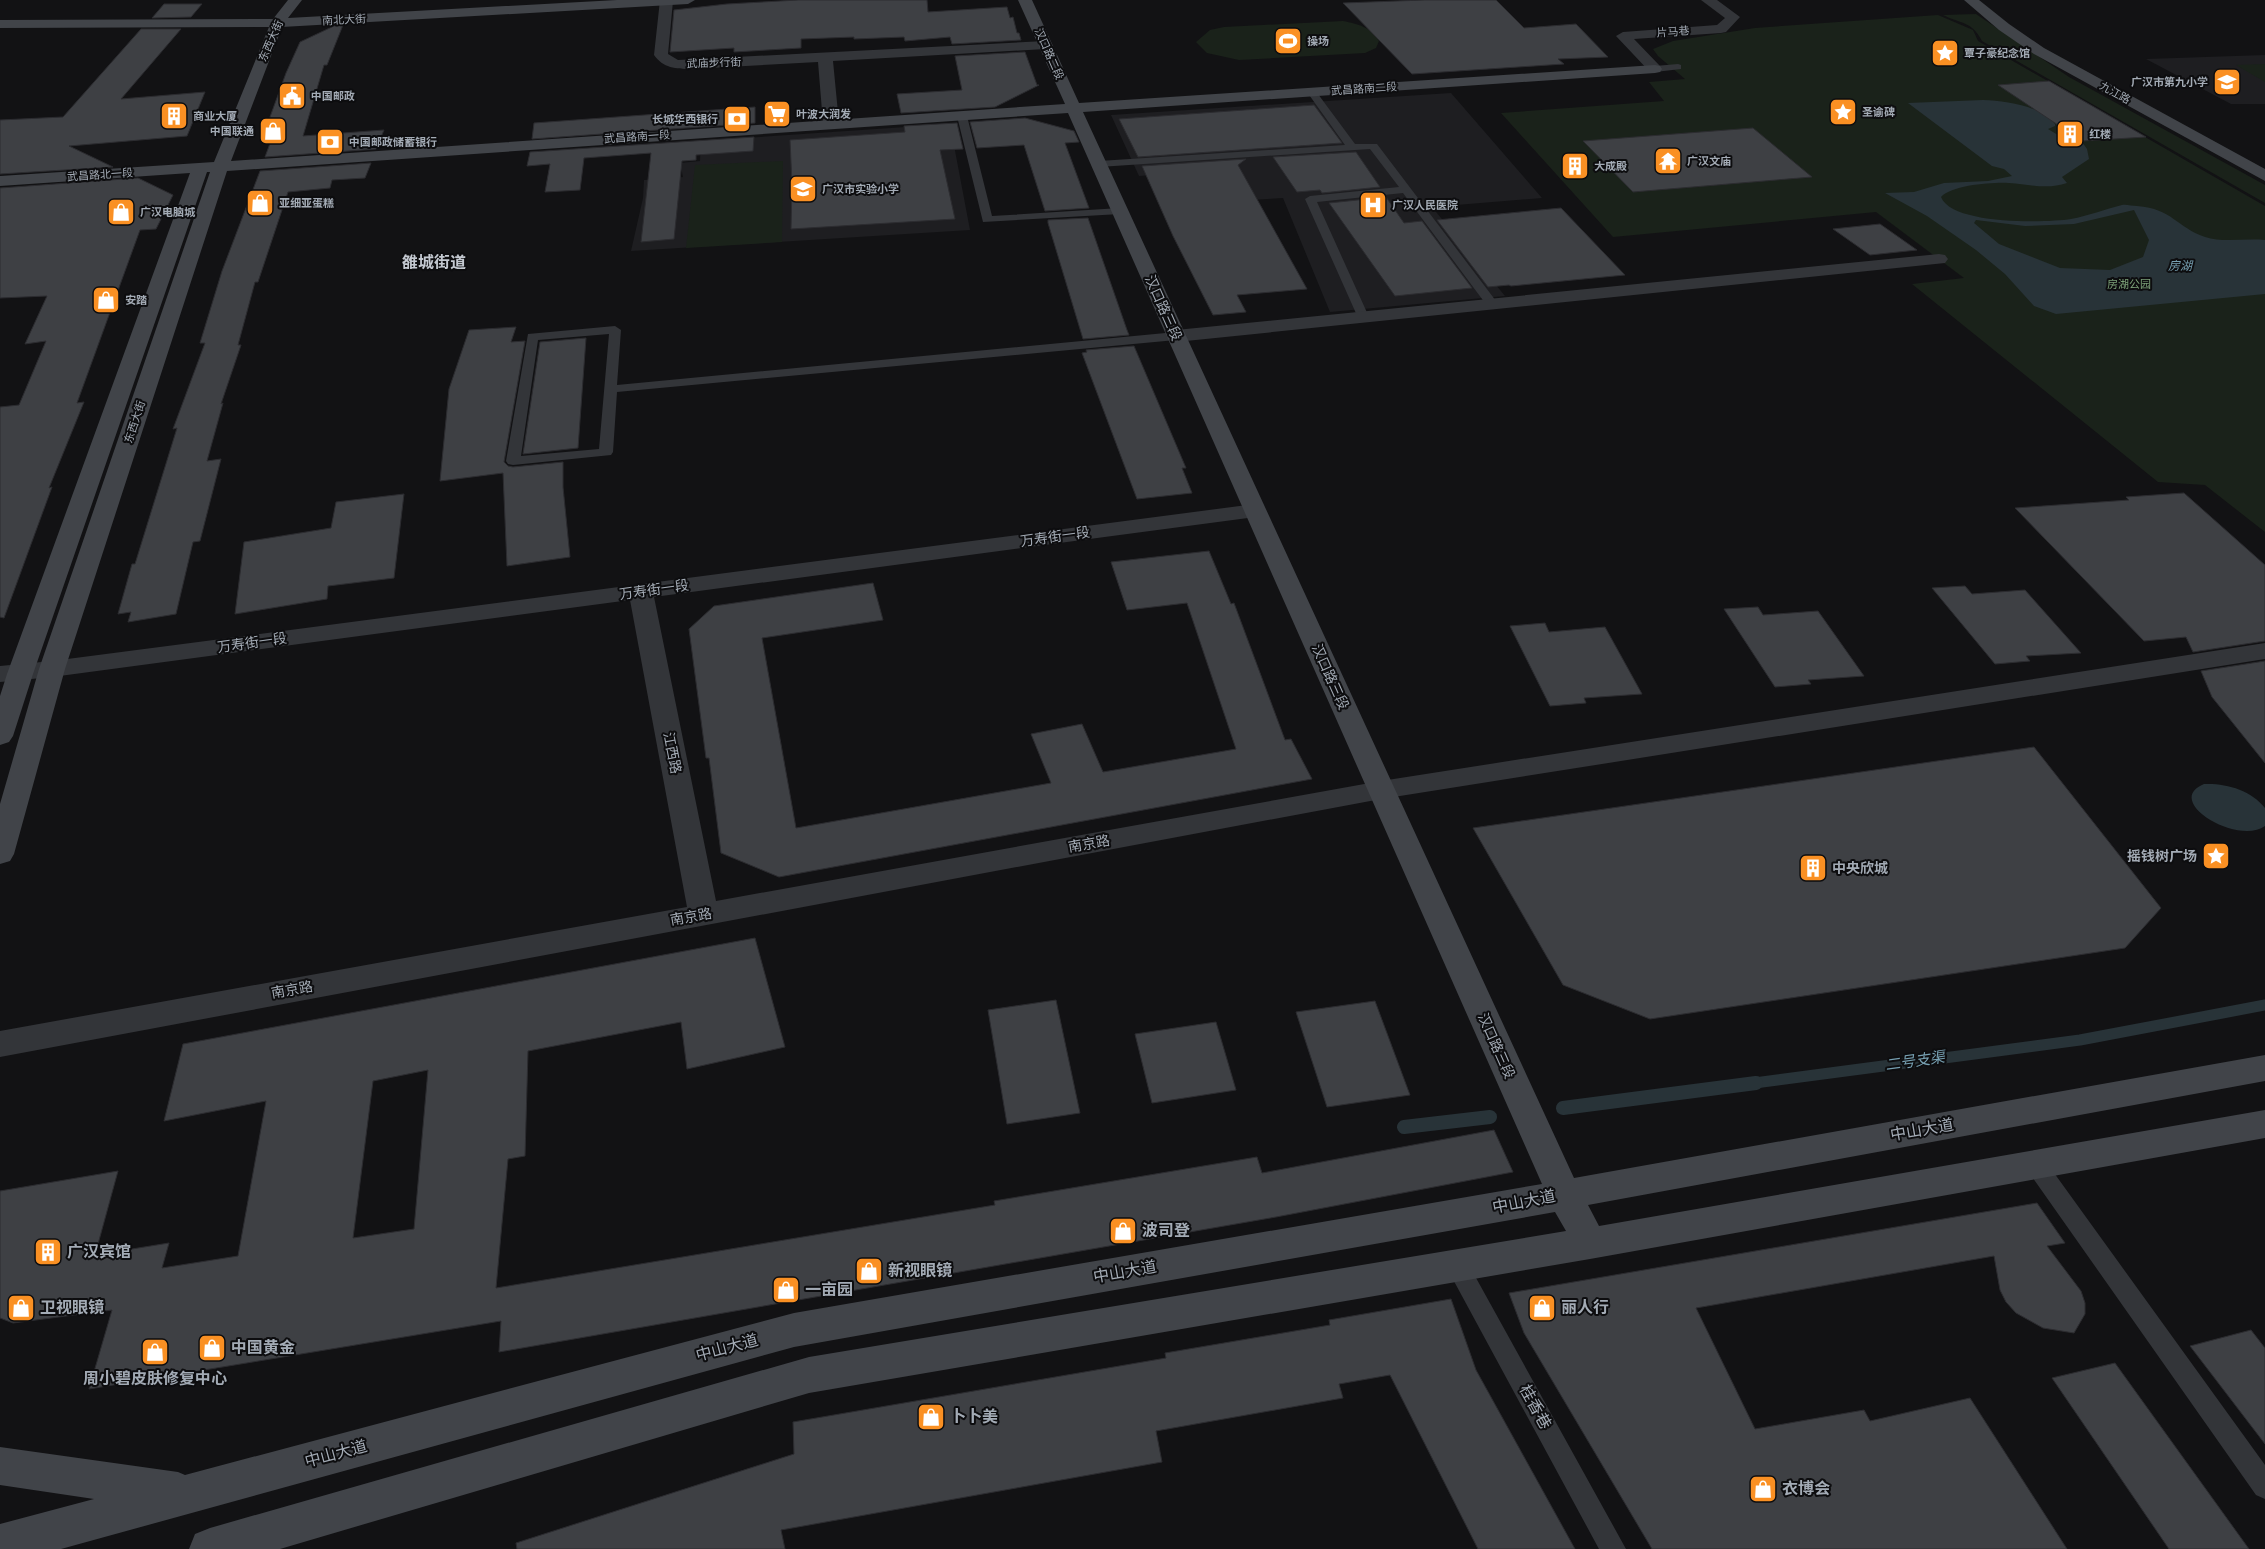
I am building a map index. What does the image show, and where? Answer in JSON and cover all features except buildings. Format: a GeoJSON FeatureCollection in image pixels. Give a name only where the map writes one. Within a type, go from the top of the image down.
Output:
{"type":"FeatureCollection","features":[{"type":"Feature","properties":{"kind":"street","name":"东西大街"},"geometry":{"type":"LineString","coordinates":[[0,736],[10,674],[210,168],[279,0]]}},
{"type":"Feature","properties":{"kind":"street","name":"东西大街"},"geometry":{"type":"LineString","coordinates":[[269,23],[295,0]]}},
{"type":"Feature","properties":{"kind":"street","name":"南北大街"},"geometry":{"type":"LineString","coordinates":[[0,24],[269,23],[688,0]]}},
{"type":"Feature","properties":{"kind":"street","name":"汉口路二段"},"geometry":{"type":"LineString","coordinates":[[1025,0],[1073,109]]}},
{"type":"Feature","properties":{"kind":"street","name":"片马巷"},"geometry":{"type":"LineString","coordinates":[[1655,69],[1623,36],[1721,29],[1733,17],[1708,0]]}},
{"type":"Feature","properties":{"kind":"street","name":"九江路"},"geometry":{"type":"LineString","coordinates":[[1971,0],[2039,50],[2265,176]]}},
{"type":"Feature","properties":{"kind":"street","name":"武庙步行街"},"geometry":{"type":"LineString","coordinates":[[666,1],[661,55],[665,61],[676,64],[691,65],[1045,45]]}},
{"type":"Feature","properties":{"kind":"street"},"geometry":{"type":"LineString","coordinates":[[825,58],[831,124]]}},
{"type":"Feature","properties":{"kind":"street","name":"武昌路南二段"},"geometry":{"type":"LineString","coordinates":[[1073,109],[1655,69]]}},
{"type":"Feature","properties":{"kind":"street","name":"武昌路南一段"},"geometry":{"type":"LineString","coordinates":[[210,168],[831,124],[1073,109]]}},
{"type":"Feature","properties":{"kind":"street","name":"汉口路三段"},"geometry":{"type":"LineString","coordinates":[[1073,109],[1564,1194],[1590,1243]]}},
{"type":"Feature","properties":{"kind":"street","name":"东西大街"},"geometry":{"type":"LineString","coordinates":[[0,854],[52,669],[210,168]]}},
{"type":"Feature","properties":{"kind":"street","name":"武昌路北一段"},"geometry":{"type":"LineString","coordinates":[[0,181],[210,168]]}},
{"type":"Feature","properties":{"kind":"street"},"geometry":{"type":"LineString","coordinates":[[1176,336],[1939,259]]}},
{"type":"Feature","properties":{"kind":"street","name":"万寿街一段"},"geometry":{"type":"LineString","coordinates":[[10,674],[1255,511]]}},
{"type":"Feature","properties":{"kind":"street","name":"江西路"},"geometry":{"type":"LineString","coordinates":[[641,592],[704,915]]}},
{"type":"Feature","properties":{"kind":"street","name":"南京路"},"geometry":{"type":"LineString","coordinates":[[0,1044],[1381,790],[2265,651]]}},
{"type":"Feature","properties":{"kind":"street","name":"中山大道"},"geometry":{"type":"LineString","coordinates":[[0,1545],[794,1330],[1470,1212],[2265,1068]]}},
{"type":"Feature","properties":{"kind":"street"},"geometry":{"type":"LineString","coordinates":[[210,1549],[808,1375],[1590,1243],[2265,1124]]}},
{"type":"Feature","properties":{"kind":"street"},"geometry":{"type":"LineString","coordinates":[[0,1466],[190,1494]]}},
{"type":"Feature","properties":{"kind":"lane"},"geometry":{"type":"LineString","coordinates":[[1655,69],[1678,67]]}},
{"type":"Feature","properties":{"kind":"lane"},"geometry":{"type":"LineString","coordinates":[[1312,92],[1352,147]]}},
{"type":"Feature","properties":{"kind":"lane"},"geometry":{"type":"LineString","coordinates":[[962,116],[987,220],[1120,211]]}},
{"type":"Feature","properties":{"kind":"lane"},"geometry":{"type":"LineString","coordinates":[[1099,164],[1373,146],[1492,304]]}},
{"type":"Feature","properties":{"kind":"lane"},"geometry":{"type":"LineString","coordinates":[[1363,317],[1310,199],[1406,190]]}},
{"type":"Feature","properties":{"kind":"lane"},"geometry":{"type":"LineString","coordinates":[[615,330],[610,389],[606,452],[513,461],[532,337],[615,330]]}},
{"type":"Feature","properties":{"kind":"lane"},"geometry":{"type":"LineString","coordinates":[[610,389],[1176,336]]}},
{"type":"Feature","properties":{"kind":"lane"},"geometry":{"type":"LineString","coordinates":[[2036,1165],[2265,1486]]}},
{"type":"Feature","properties":{"kind":"lane","name":"桂香巷"},"geometry":{"type":"LineString","coordinates":[[1457,1265],[1613,1549]]}},
{"type":"Feature","properties":{"kind":"shaded area","name":"广汉市第九小学"},"geometry":{"type":"Polygon","coordinates":[[[2265,55],[2265,104],[2231,104],[2146,59],[2265,55]]]}},
{"type":"Feature","properties":{"kind":"shaded area","name":"广汉人民医院"},"geometry":{"type":"Polygon","coordinates":[[[1451,93],[1542,198],[1432,207],[1505,296],[1330,312],[1283,198],[1213,202],[1197,172],[1139,176],[1111,115],[1451,93]]]}},
{"type":"Feature","properties":{"kind":"shaded area","name":"广汉市实验小学"},"geometry":{"type":"Polygon","coordinates":[[[950,124],[970,230],[631,251],[643,198],[644,180],[683,177],[680,163],[700,161],[701,141],[950,124]]]}},
{"type":"Feature","properties":{"kind":"green space"},"geometry":{"type":"Polygon","coordinates":[[[1976,14],[2069,77],[2265,185],[2265,203],[1982,41],[1970,26],[1943,15],[1976,14]]]}},
{"type":"Feature","properties":{"kind":"green space","name":"房湖公园"},"geometry":{"type":"Polygon","coordinates":[[[1938,15],[1973,30],[1978,41],[2265,206],[2265,532],[2205,485],[2158,482],[1912,284],[1964,278],[1876,212],[1613,237],[1501,113],[1664,101],[1649,82],[1685,79],[1658,56],[1653,49],[1673,41],[1755,28],[1938,15]]]}},
{"type":"Feature","properties":{"kind":"green space","name":"操场"},"geometry":{"type":"Polygon","coordinates":[[[1343,21],[1359,25],[1372,32],[1379,41],[1376,48],[1365,53],[1239,60],[1207,53],[1196,42],[1210,30],[1224,27],[1343,21]]]}},
{"type":"Feature","properties":{"kind":"green space"},"geometry":{"type":"Polygon","coordinates":[[[2265,64],[2265,82],[2236,65],[2265,64]]]}},
{"type":"Feature","properties":{"kind":"green space"},"geometry":{"type":"Polygon","coordinates":[[[783,161],[782,242],[686,248],[695,165],[783,161]]]}},
{"type":"Feature","properties":{"kind":"water","name":"房湖"},"geometry":{"type":"Polygon","coordinates":[[[1983,100],[2022,105],[2040,112],[2055,124],[2055,126],[2048,129],[2071,143],[2082,142],[2087,149],[2089,159],[2062,177],[2067,183],[2052,186],[2009,183],[1973,185],[1946,193],[1941,197],[1949,206],[1962,213],[2000,220],[2041,221],[2071,219],[2124,205],[2149,208],[2167,214],[2195,233],[2212,239],[2265,240],[2265,294],[2056,314],[2034,306],[2005,274],[1976,250],[1927,216],[1885,193],[1914,192],[1944,183],[1988,181],[2012,176],[2004,169],[1992,166],[1908,103],[1983,100]],[[2134,210],[2074,224],[2025,226],[1976,220],[1974,223],[1999,244],[2060,268],[2110,270],[2143,257],[2149,240],[2134,210]]]}},
{"type":"Feature","properties":{"kind":"water"},"geometry":{"type":"Polygon","coordinates":[[[2204,784],[2229,786],[2253,797],[2265,808],[2265,826],[2253,831],[2238,830],[2223,826],[2209,819],[2198,810],[2192,801],[2193,792],[2204,784]]]}},
{"type":"Feature","properties":{"kind":"waterway","name":"二号支渠"},"geometry":{"type":"LineString","coordinates":[[1747,1084],[2080,1040],[2265,1005]]}},
{"type":"Feature","properties":{"kind":"waterway","name":"二号支渠"},"geometry":{"type":"LineString","coordinates":[[1563,1108],[1756,1083]]}},
{"type":"Feature","properties":{"kind":"waterway","name":"二号支渠"},"geometry":{"type":"LineString","coordinates":[[1404,1127],[1490,1117]]}},
{"type":"Feature","properties":{"kind":"place","name":"操场"},"geometry":{"type":"Point","coordinates":[1288,41]}},
{"type":"Feature","properties":{"kind":"place","name":"覃子豪纪念馆"},"geometry":{"type":"Point","coordinates":[1945,53]}},
{"type":"Feature","properties":{"kind":"place","name":"广汉市第九小学"},"geometry":{"type":"Point","coordinates":[2227,82]}},
{"type":"Feature","properties":{"kind":"place","name":"中国邮政"},"geometry":{"type":"Point","coordinates":[292,96]}},
{"type":"Feature","properties":{"kind":"place","name":"圣谕碑"},"geometry":{"type":"Point","coordinates":[1843,112]}},
{"type":"Feature","properties":{"kind":"place","name":"叶波大润发"},"geometry":{"type":"Point","coordinates":[777,114]}},
{"type":"Feature","properties":{"kind":"place","name":"商业大厦"},"geometry":{"type":"Point","coordinates":[174,116]}},
{"type":"Feature","properties":{"kind":"place","name":"长城华西银行"},"geometry":{"type":"Point","coordinates":[737,119]}},
{"type":"Feature","properties":{"kind":"place","name":"中国联通"},"geometry":{"type":"Point","coordinates":[273,131]}},
{"type":"Feature","properties":{"kind":"place","name":"红楼"},"geometry":{"type":"Point","coordinates":[2070,134]}},
{"type":"Feature","properties":{"kind":"place","name":"中国邮政储蓄银行"},"geometry":{"type":"Point","coordinates":[330,142]}},
{"type":"Feature","properties":{"kind":"place","name":"广汉文庙"},"geometry":{"type":"Point","coordinates":[1668,161]}},
{"type":"Feature","properties":{"kind":"place","name":"大成殿"},"geometry":{"type":"Point","coordinates":[1575,166]}},
{"type":"Feature","properties":{"kind":"place","name":"广汉市实验小学"},"geometry":{"type":"Point","coordinates":[803,189]}},
{"type":"Feature","properties":{"kind":"place","name":"亚细亚蛋糕"},"geometry":{"type":"Point","coordinates":[260,203]}},
{"type":"Feature","properties":{"kind":"place","name":"广汉人民医院"},"geometry":{"type":"Point","coordinates":[1373,205]}},
{"type":"Feature","properties":{"kind":"place","name":"广汉电脑城"},"geometry":{"type":"Point","coordinates":[121,212]}},
{"type":"Feature","properties":{"kind":"place","name":"安踏"},"geometry":{"type":"Point","coordinates":[106,300]}},
{"type":"Feature","properties":{"kind":"place","name":"摇钱树广场"},"geometry":{"type":"Point","coordinates":[2216,856]}},
{"type":"Feature","properties":{"kind":"place","name":"中央欣城"},"geometry":{"type":"Point","coordinates":[1813,868]}},
{"type":"Feature","properties":{"kind":"place","name":"波司登"},"geometry":{"type":"Point","coordinates":[1123,1231]}},
{"type":"Feature","properties":{"kind":"place","name":"广汉宾馆"},"geometry":{"type":"Point","coordinates":[48,1252]}},
{"type":"Feature","properties":{"kind":"place","name":"新视眼镜"},"geometry":{"type":"Point","coordinates":[869,1271]}},
{"type":"Feature","properties":{"kind":"place","name":"一亩园"},"geometry":{"type":"Point","coordinates":[786,1290]}},
{"type":"Feature","properties":{"kind":"place","name":"卫视眼镜"},"geometry":{"type":"Point","coordinates":[21,1308]}},
{"type":"Feature","properties":{"kind":"place","name":"丽人行"},"geometry":{"type":"Point","coordinates":[1542,1308]}},
{"type":"Feature","properties":{"kind":"place","name":"中国黄金"},"geometry":{"type":"Point","coordinates":[212,1348]}},
{"type":"Feature","properties":{"kind":"place","name":"周小碧皮肤修复中心"},"geometry":{"type":"Point","coordinates":[155,1352]}},
{"type":"Feature","properties":{"kind":"place","name":"卜卜美"},"geometry":{"type":"Point","coordinates":[931,1417]}},
{"type":"Feature","properties":{"kind":"place","name":"衣博会"},"geometry":{"type":"Point","coordinates":[1763,1489]}},
{"type":"Feature","properties":{"kind":"district","name":"雒城街道"},"geometry":{"type":"Point","coordinates":[434,263]}}]}
